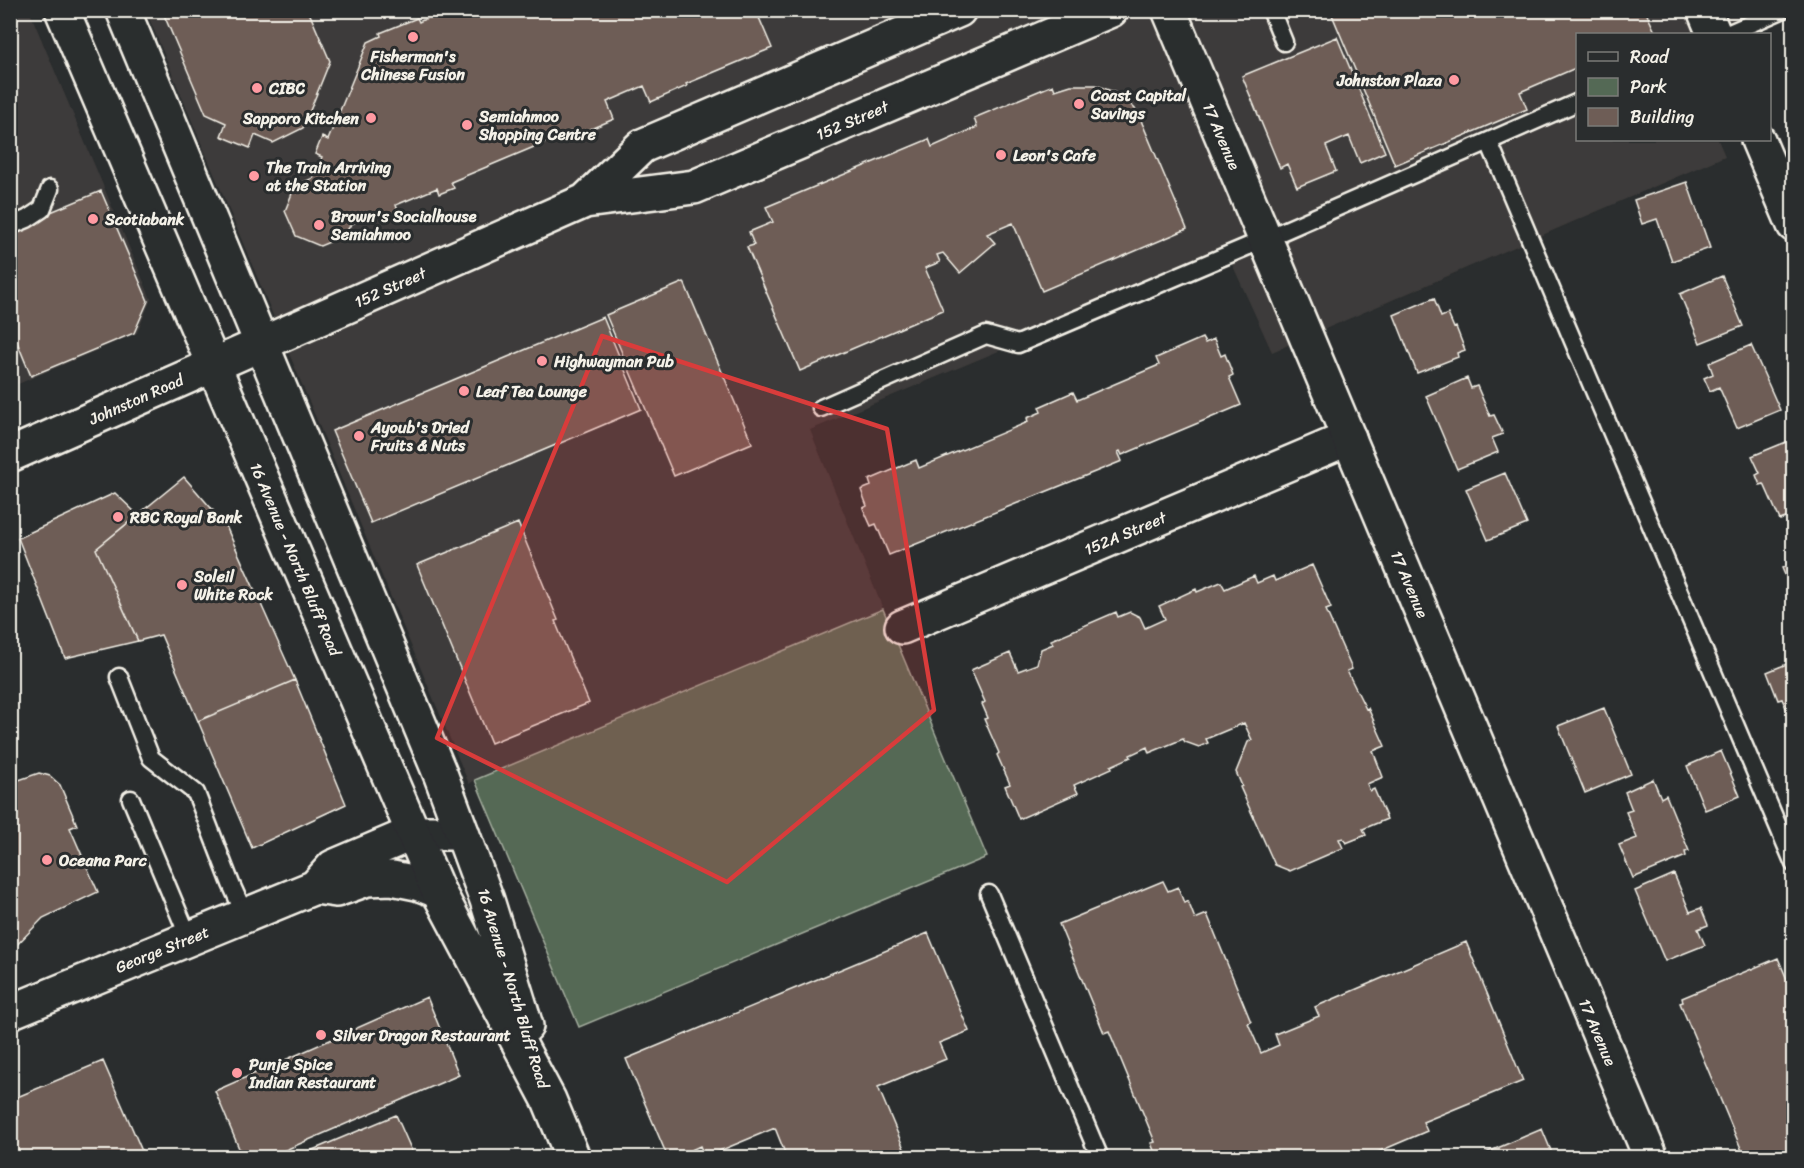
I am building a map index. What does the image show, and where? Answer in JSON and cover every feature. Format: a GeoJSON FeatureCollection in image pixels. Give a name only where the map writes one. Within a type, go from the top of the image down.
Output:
{"type":"FeatureCollection","features":[{"type":"Feature","properties":{"kind":"main road","name":"16 Avenue - North Bluff Road"},"geometry":{"type":"LineString","coordinates":[[62,10],[438,891],[549,1100]]}},
{"type":"Feature","properties":{"kind":"main road","name":"16 Avenue - North Bluff Road"},"geometry":{"type":"LineString","coordinates":[[123,10],[437,765],[487,900],[549,1100],[573,1158]]}},
{"type":"Feature","properties":{"kind":"main road","name":"152 Street"},"geometry":{"type":"LineString","coordinates":[[585,201],[642,146],[959,10]]}},
{"type":"Feature","properties":{"kind":"main road","name":"152 Street"},"geometry":{"type":"LineString","coordinates":[[261,344],[585,201],[694,187],[1111,10]]}},
{"type":"Feature","properties":{"kind":"main road","name":"17 Avenue"},"geometry":{"type":"LineString","coordinates":[[1169,10],[1651,1158]]}},
{"type":"Feature","properties":{"kind":"main road"},"geometry":{"type":"LineString","coordinates":[[1704,10],[1714,33]]}},
{"type":"Feature","properties":{"kind":"main road"},"geometry":{"type":"LineString","coordinates":[[1758,141],[1794,225]]}},
{"type":"Feature","properties":{"kind":"main road","name":"Johnston Road"},"geometry":{"type":"LineString","coordinates":[[10,455],[261,344]]}},
{"type":"Feature","properties":{"kind":"main road","name":"152A Street"},"geometry":{"type":"LineString","coordinates":[[902,627],[1349,438]]}},
{"type":"Feature","properties":{"kind":"main road","name":"George Street"},"geometry":{"type":"LineString","coordinates":[[10,1012],[315,887],[333,867],[413,833],[462,833]]}},
{"type":"Feature","properties":{"kind":"main road","name":"George Street"},"geometry":{"type":"LineString","coordinates":[[315,887],[336,890],[367,879],[392,878],[417,883],[438,891]]}},
{"type":"Feature","properties":{"kind":"lane"},"geometry":{"type":"LineString","coordinates":[[1271,10],[1284,42]]}},
{"type":"Feature","properties":{"kind":"lane"},"geometry":{"type":"LineString","coordinates":[[1729,33],[1782,10]]}},
{"type":"Feature","properties":{"kind":"lane"},"geometry":{"type":"LineString","coordinates":[[822,408],[986,335],[1018,344],[1576,103]]}},
{"type":"Feature","properties":{"kind":"lane"},"geometry":{"type":"LineString","coordinates":[[1489,142],[1794,864]]}},
{"type":"Feature","properties":{"kind":"lane"},"geometry":{"type":"LineString","coordinates":[[10,226],[42,209],[50,189]]}},
{"type":"Feature","properties":{"kind":"lane"},"geometry":{"type":"LineString","coordinates":[[119,677],[151,758],[196,793],[245,915]]}},
{"type":"Feature","properties":{"kind":"lane"},"geometry":{"type":"LineString","coordinates":[[131,799],[189,938]]}},
{"type":"Feature","properties":{"kind":"lane"},"geometry":{"type":"LineString","coordinates":[[989,894],[1100,1158]]}},
{"type":"Feature","properties":{"kind":"highlighted area"},"geometry":{"type":"Polygon","coordinates":[[[602,336],[887,429],[934,710],[727,882],[437,738],[602,336]]]}},
{"type":"Feature","properties":{"kind":"shaded area"},"geometry":{"type":"Polygon","coordinates":[[[29,10],[151,299],[137,333],[11,387],[10,11],[29,10]]]}},
{"type":"Feature","properties":{"kind":"shaded area"},"geometry":{"type":"Polygon","coordinates":[[[146,11],[1769,11],[1716,33],[1576,33],[1576,141],[1718,141],[1725,156],[1272,352],[1228,255],[810,430],[883,609],[469,784],[146,11]]]}},
{"type":"Feature","properties":{"kind":"green space"},"geometry":{"type":"Polygon","coordinates":[[[883,609],[987,857],[579,1027],[475,780],[883,609]]]}},
{"type":"Feature","properties":{"kind":"building","name":"CIBC"},"geometry":{"type":"Polygon","coordinates":[[[166,10],[308,10],[330,61],[303,128],[273,143],[255,135],[250,148],[221,136],[226,123],[206,114],[164,15],[166,10]]]}},
{"type":"Feature","properties":{"kind":"building","name":"Semiahmoo Shopping Centre"},"geometry":{"type":"Polygon","coordinates":[[[430,10],[695,10],[698,18],[715,10],[749,10],[751,15],[757,13],[772,48],[686,84],[687,86],[651,102],[644,86],[607,102],[614,119],[574,136],[572,131],[451,182],[454,188],[439,194],[437,188],[396,205],[398,211],[383,218],[380,212],[351,224],[344,236],[320,246],[296,236],[285,211],[295,186],[313,178],[322,157],[315,154],[322,137],[328,140],[368,42],[381,36],[380,33],[417,18],[419,22],[427,18],[430,10]]]}},
{"type":"Feature","properties":{"kind":"building","name":"Johnston Plaza"},"geometry":{"type":"Polygon","coordinates":[[[1330,10],[1645,10],[1656,33],[1576,33],[1576,68],[1520,92],[1527,109],[1395,165],[1330,10]]]}},
{"type":"Feature","properties":{"kind":"building"},"geometry":{"type":"Polygon","coordinates":[[[1337,37],[1385,152],[1360,163],[1349,136],[1326,146],[1336,171],[1297,187],[1287,164],[1280,168],[1242,76],[1337,37]]]}},
{"type":"Feature","properties":{"kind":"building"},"geometry":{"type":"Polygon","coordinates":[[[1053,85],[1055,90],[1071,85],[1096,85],[1121,95],[1137,111],[1187,229],[1042,291],[1013,223],[987,234],[995,243],[960,273],[943,253],[937,255],[940,262],[925,268],[943,310],[800,371],[747,247],[754,245],[749,232],[773,222],[766,207],[929,139],[932,147],[977,127],[974,118],[1053,85]]]}},
{"type":"Feature","properties":{"kind":"building"},"geometry":{"type":"Polygon","coordinates":[[[1687,182],[1710,248],[1672,261],[1657,219],[1642,224],[1634,200],[1687,182]]]}},
{"type":"Feature","properties":{"kind":"building"},"geometry":{"type":"Polygon","coordinates":[[[101,191],[148,301],[134,333],[31,376],[10,325],[10,229],[101,191]]]}},
{"type":"Feature","properties":{"kind":"building"},"geometry":{"type":"Polygon","coordinates":[[[1722,276],[1743,326],[1700,343],[1680,294],[1722,276]]]}},
{"type":"Feature","properties":{"kind":"building"},"geometry":{"type":"Polygon","coordinates":[[[684,282],[752,443],[674,476],[606,315],[684,282]]]}},
{"type":"Feature","properties":{"kind":"building"},"geometry":{"type":"Polygon","coordinates":[[[1434,298],[1441,317],[1448,314],[1454,328],[1456,327],[1465,350],[1457,353],[1458,357],[1417,373],[1394,315],[1434,298]]]}},
{"type":"Feature","properties":{"kind":"building"},"geometry":{"type":"Polygon","coordinates":[[[603,317],[641,409],[371,523],[332,431],[603,317]]]}},
{"type":"Feature","properties":{"kind":"building"},"geometry":{"type":"Polygon","coordinates":[[[1202,338],[1205,343],[1214,339],[1221,356],[1225,354],[1233,375],[1229,377],[1241,405],[1122,455],[1120,451],[1118,452],[1122,461],[889,555],[876,524],[871,526],[863,508],[867,506],[861,490],[871,486],[869,480],[916,460],[919,468],[1028,422],[1027,418],[1041,412],[1039,407],[1073,392],[1077,400],[1159,365],[1156,358],[1202,338]]]}},
{"type":"Feature","properties":{"kind":"building"},"geometry":{"type":"Polygon","coordinates":[[[1751,345],[1780,410],[1737,428],[1719,387],[1710,391],[1704,378],[1713,374],[1709,363],[1751,345]]]}},
{"type":"Feature","properties":{"kind":"building"},"geometry":{"type":"Polygon","coordinates":[[[1467,378],[1471,388],[1477,386],[1490,416],[1494,415],[1503,434],[1492,438],[1498,452],[1457,469],[1426,396],[1467,378]]]}},
{"type":"Feature","properties":{"kind":"building"},"geometry":{"type":"Polygon","coordinates":[[[1791,440],[1794,446],[1794,515],[1780,520],[1764,484],[1760,485],[1756,475],[1760,473],[1752,456],[1791,440]]]}},
{"type":"Feature","properties":{"kind":"building"},"geometry":{"type":"Polygon","coordinates":[[[1505,473],[1527,524],[1488,540],[1466,489],[1505,473]]]}},
{"type":"Feature","properties":{"kind":"building","name":"Soleil White Rock"},"geometry":{"type":"Polygon","coordinates":[[[184,477],[225,524],[295,680],[198,721],[161,635],[138,641],[96,549],[184,477]]]}},
{"type":"Feature","properties":{"kind":"building"},"geometry":{"type":"Polygon","coordinates":[[[115,493],[138,515],[96,549],[138,641],[65,658],[18,538],[115,493]]]}},
{"type":"Feature","properties":{"kind":"building"},"geometry":{"type":"Polygon","coordinates":[[[518,523],[589,703],[491,743],[417,565],[518,523]]]}},
{"type":"Feature","properties":{"kind":"building"},"geometry":{"type":"Polygon","coordinates":[[[1794,563],[1794,579],[1788,582],[1782,568],[1794,563]]]}},
{"type":"Feature","properties":{"kind":"building"},"geometry":{"type":"Polygon","coordinates":[[[1312,565],[1331,608],[1326,610],[1352,669],[1347,671],[1366,709],[1368,708],[1385,746],[1373,751],[1383,777],[1367,784],[1370,791],[1374,789],[1387,819],[1363,829],[1366,835],[1346,843],[1343,838],[1339,839],[1343,848],[1290,871],[1275,865],[1240,787],[1242,786],[1236,772],[1248,742],[1252,740],[1244,723],[1206,739],[1208,743],[1199,747],[1183,739],[1149,753],[1147,747],[1111,766],[1112,768],[1074,785],[1078,793],[1019,819],[1005,786],[1010,784],[984,719],[988,718],[982,704],[985,702],[971,670],[1010,653],[1018,671],[1037,664],[1041,649],[1053,644],[1051,640],[1116,612],[1118,617],[1130,612],[1140,617],[1145,628],[1165,619],[1159,606],[1196,589],[1197,592],[1221,582],[1225,589],[1254,576],[1257,583],[1273,576],[1275,581],[1312,565]]]}},
{"type":"Feature","properties":{"kind":"building"},"geometry":{"type":"Polygon","coordinates":[[[1794,661],[1794,725],[1782,699],[1778,700],[1767,672],[1794,661]]]}},
{"type":"Feature","properties":{"kind":"building"},"geometry":{"type":"Polygon","coordinates":[[[295,680],[346,804],[252,848],[198,721],[295,680]]]}},
{"type":"Feature","properties":{"kind":"building"},"geometry":{"type":"Polygon","coordinates":[[[1604,708],[1631,774],[1585,793],[1558,726],[1604,708]]]}},
{"type":"Feature","properties":{"kind":"building"},"geometry":{"type":"Polygon","coordinates":[[[1721,751],[1740,796],[1705,810],[1687,766],[1721,751]]]}},
{"type":"Feature","properties":{"kind":"building","name":"Oceana Parc"},"geometry":{"type":"Polygon","coordinates":[[[39,773],[50,776],[60,785],[77,825],[70,828],[98,892],[43,918],[10,952],[10,783],[39,773]]]}},
{"type":"Feature","properties":{"kind":"building"},"geometry":{"type":"Polygon","coordinates":[[[1653,779],[1661,798],[1666,795],[1689,851],[1685,852],[1686,856],[1633,878],[1619,845],[1637,838],[1626,812],[1632,810],[1625,792],[1653,779]]]}},
{"type":"Feature","properties":{"kind":"building"},"geometry":{"type":"Polygon","coordinates":[[[1674,874],[1690,912],[1701,908],[1708,925],[1698,929],[1705,945],[1665,961],[1635,891],[1674,874]]]}},
{"type":"Feature","properties":{"kind":"building"},"geometry":{"type":"Polygon","coordinates":[[[1163,881],[1168,891],[1178,887],[1184,903],[1188,901],[1195,919],[1207,914],[1251,1022],[1248,1023],[1261,1053],[1279,1045],[1275,1034],[1319,1016],[1315,1007],[1466,942],[1523,1081],[1423,1122],[1427,1131],[1364,1158],[1157,1158],[1151,1143],[1155,1142],[1109,1031],[1104,1033],[1059,924],[1163,881]]]}},
{"type":"Feature","properties":{"kind":"building"},"geometry":{"type":"Polygon","coordinates":[[[928,933],[969,1031],[939,1043],[946,1059],[878,1087],[908,1158],[787,1158],[775,1128],[705,1157],[700,1146],[674,1158],[668,1158],[626,1059],[928,933]]]}},
{"type":"Feature","properties":{"kind":"building"},"geometry":{"type":"Polygon","coordinates":[[[1778,958],[1794,996],[1794,1158],[1745,1158],[1680,1003],[1683,1002],[1682,998],[1778,958]]]}},
{"type":"Feature","properties":{"kind":"building"},"geometry":{"type":"Polygon","coordinates":[[[427,997],[459,1075],[267,1158],[243,1158],[215,1091],[427,997]]]}},
{"type":"Feature","properties":{"kind":"building"},"geometry":{"type":"Polygon","coordinates":[[[103,1061],[145,1158],[10,1158],[10,1100],[103,1061]]]}},
{"type":"Feature","properties":{"kind":"building"},"geometry":{"type":"Polygon","coordinates":[[[396,1115],[415,1158],[304,1158],[303,1154],[396,1115]]]}},
{"type":"Feature","properties":{"kind":"building"},"geometry":{"type":"Polygon","coordinates":[[[1542,1129],[1554,1158],[1474,1158],[1542,1129]]]}},
{"type":"Feature","properties":{"kind":"place","name":"Fisherman's Chinese Fusion"},"geometry":{"type":"Point","coordinates":[413,37]}},
{"type":"Feature","properties":{"kind":"place","name":"Johnston Plaza"},"geometry":{"type":"Point","coordinates":[1454,80]}},
{"type":"Feature","properties":{"kind":"place","name":"CIBC"},"geometry":{"type":"Point","coordinates":[257,88]}},
{"type":"Feature","properties":{"kind":"place","name":"Coast Capital Savings"},"geometry":{"type":"Point","coordinates":[1079,104]}},
{"type":"Feature","properties":{"kind":"place","name":"Sapporo Kitchen"},"geometry":{"type":"Point","coordinates":[371,118]}},
{"type":"Feature","properties":{"kind":"place","name":"Semiahmoo Shopping Centre"},"geometry":{"type":"Point","coordinates":[467,125]}},
{"type":"Feature","properties":{"kind":"place","name":"Leon's Cafe"},"geometry":{"type":"Point","coordinates":[1001,155]}},
{"type":"Feature","properties":{"kind":"place","name":"The Train Arriving at the Station"},"geometry":{"type":"Point","coordinates":[254,176]}},
{"type":"Feature","properties":{"kind":"place","name":"Scotiabank"},"geometry":{"type":"Point","coordinates":[93,219]}},
{"type":"Feature","properties":{"kind":"place","name":"Brown's Socialhouse Semiahmoo"},"geometry":{"type":"Point","coordinates":[319,225]}},
{"type":"Feature","properties":{"kind":"place","name":"Highwayman Pub"},"geometry":{"type":"Point","coordinates":[542,361]}},
{"type":"Feature","properties":{"kind":"place","name":"Leaf Tea Lounge"},"geometry":{"type":"Point","coordinates":[464,391]}},
{"type":"Feature","properties":{"kind":"place","name":"Ayoub's Dried Fruits & Nuts"},"geometry":{"type":"Point","coordinates":[359,436]}},
{"type":"Feature","properties":{"kind":"place","name":"RBC Royal Bank"},"geometry":{"type":"Point","coordinates":[118,517]}},
{"type":"Feature","properties":{"kind":"place","name":"Soleil White Rock"},"geometry":{"type":"Point","coordinates":[182,585]}},
{"type":"Feature","properties":{"kind":"place","name":"Oceana Parc"},"geometry":{"type":"Point","coordinates":[47,860]}},
{"type":"Feature","properties":{"kind":"place","name":"Silver Dragon Restaurant"},"geometry":{"type":"Point","coordinates":[321,1035]}},
{"type":"Feature","properties":{"kind":"place","name":"Punje Spice Indian Restaurant"},"geometry":{"type":"Point","coordinates":[237,1073]}}]}
